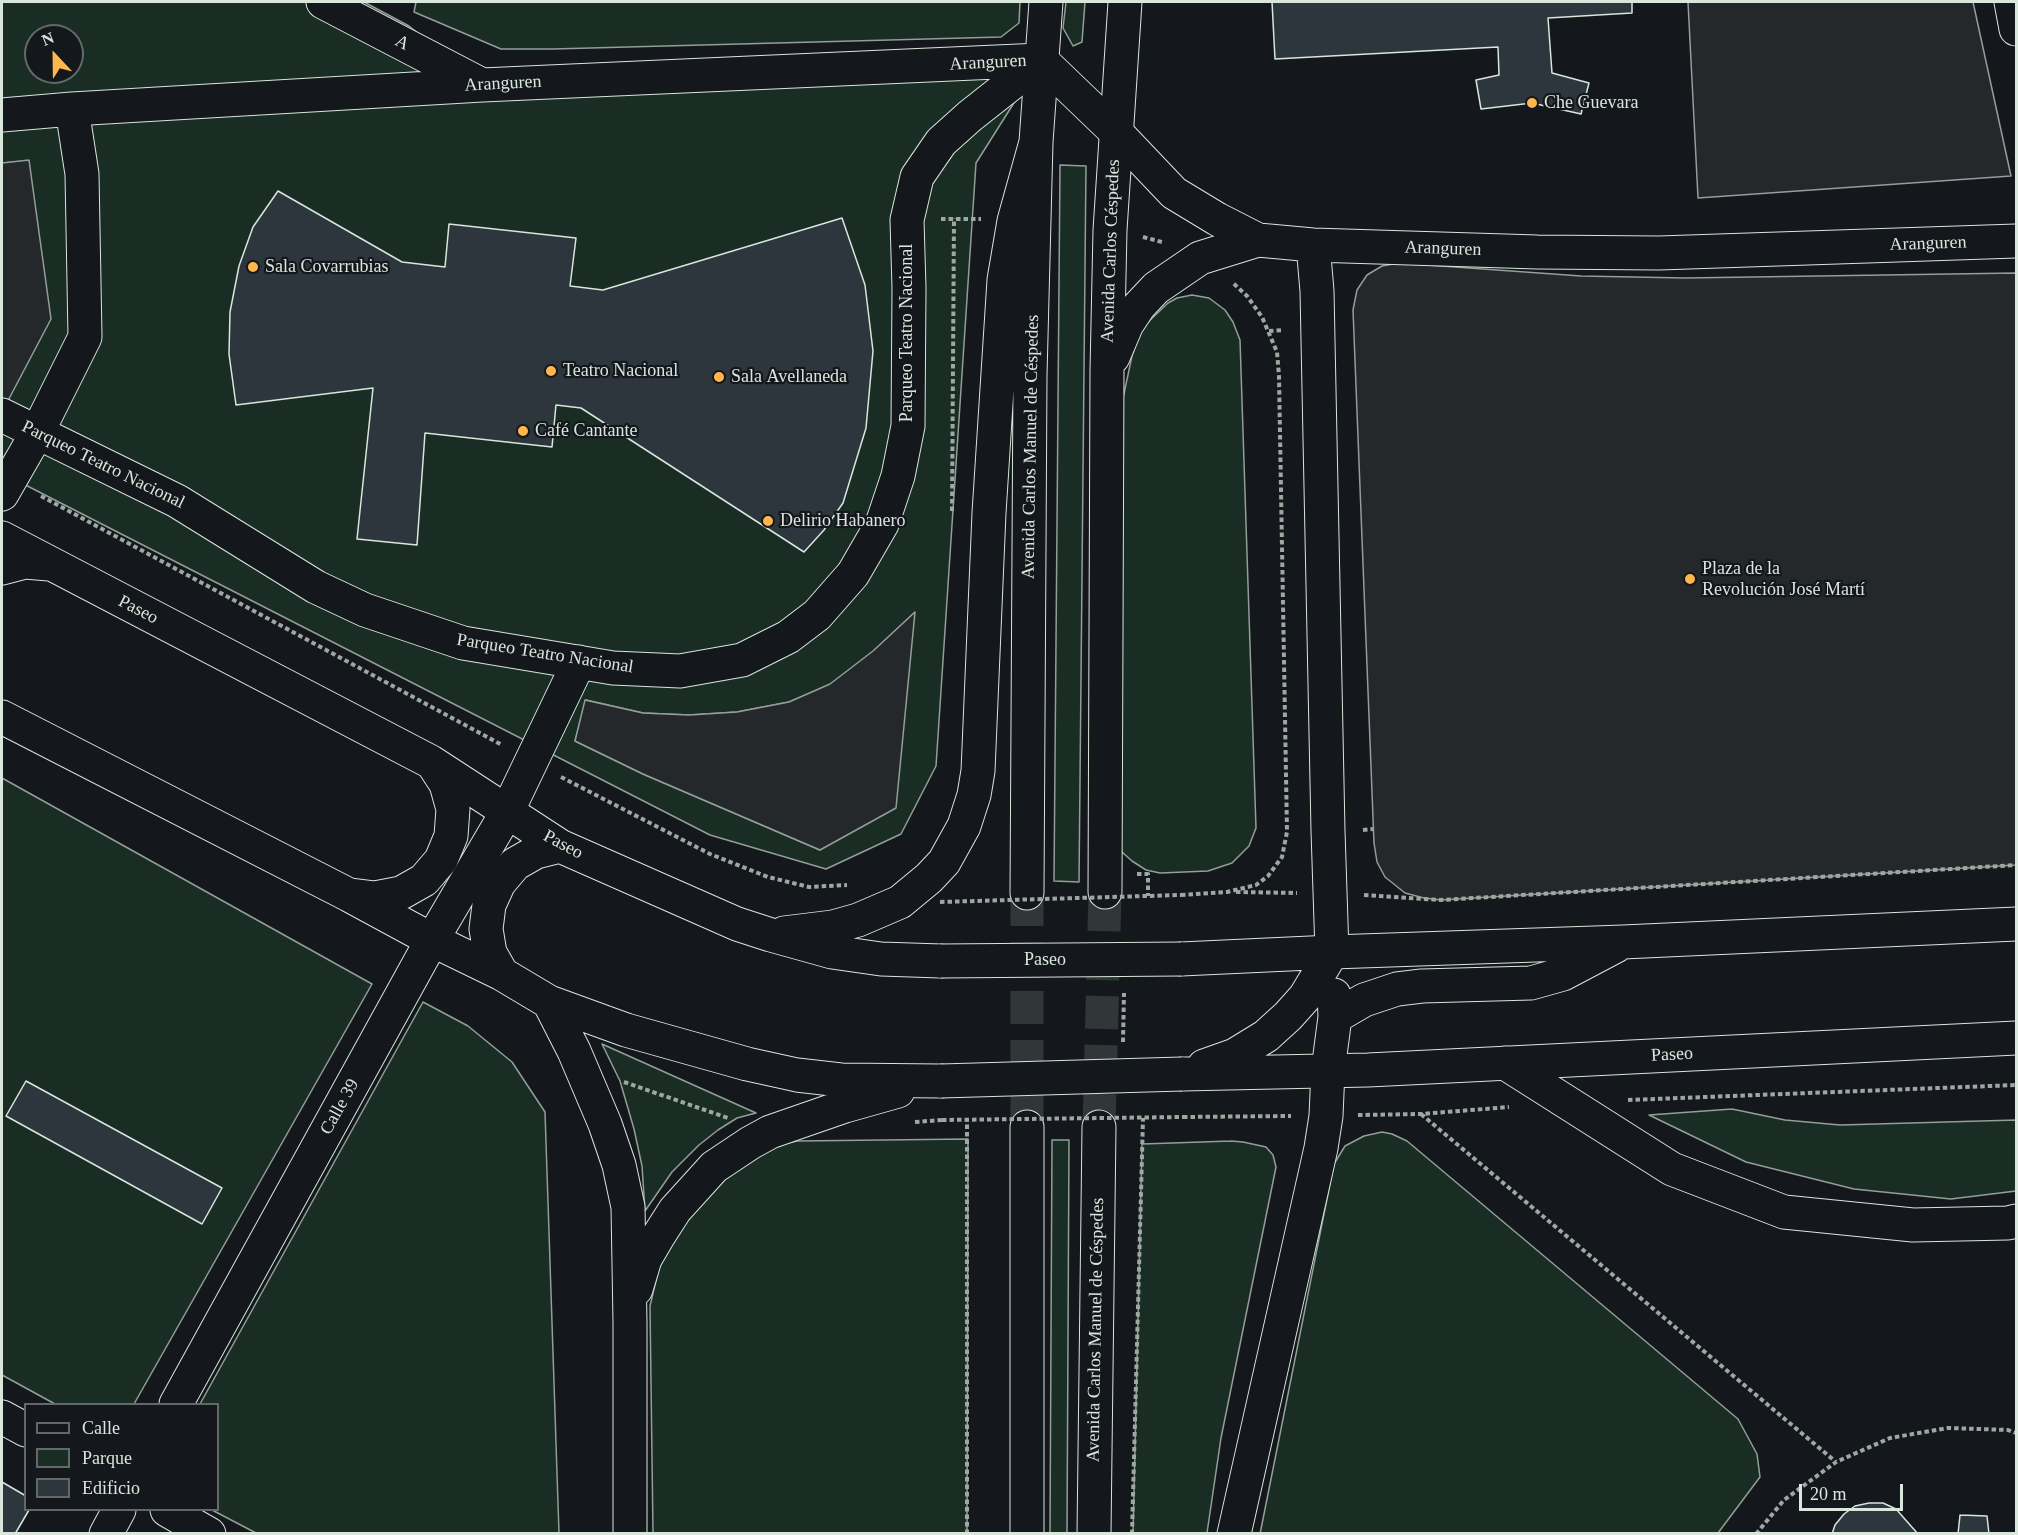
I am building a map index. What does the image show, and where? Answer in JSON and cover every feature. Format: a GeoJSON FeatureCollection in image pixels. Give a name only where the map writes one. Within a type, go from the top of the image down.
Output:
{"type":"FeatureCollection","features":[{"type":"Feature","properties":{"kind":"main road","name":"A"},"geometry":{"type":"LineString","coordinates":[[323,2],[482,85]]}},
{"type":"Feature","properties":{"kind":"main road","name":"Avenida Carlos Manuel de Céspedes"},"geometry":{"type":"LineString","coordinates":[[1027,893],[1030,376],[1036,142],[1046,2]]}},
{"type":"Feature","properties":{"kind":"main road"},"geometry":{"type":"LineString","coordinates":[[1116,132],[1125,2]]}},
{"type":"Feature","properties":{"kind":"main road"},"geometry":{"type":"LineString","coordinates":[[2012,2],[2016,29]]}},
{"type":"Feature","properties":{"kind":"main road","name":"Aranguren"},"geometry":{"type":"LineString","coordinates":[[2,115],[482,85],[1041,60],[1116,132],[1174,193],[1258,240],[1313,245],[1537,252],[1659,253],[2016,241]]}},
{"type":"Feature","properties":{"kind":"main road","name":"Parqueo Teatro Nacional"},"geometry":{"type":"LineString","coordinates":[[2,415],[177,501],[308,582],[365,610],[464,643],[613,668],[680,671],[742,660],[788,637],[817,615],[853,574],[882,524],[898,476],[908,426],[907,220],[917,177],[940,142],[1041,60]]}},
{"type":"Feature","properties":{"kind":"main road"},"geometry":{"type":"LineString","coordinates":[[2,494],[37,432],[85,337],[82,174],[72,109]]}},
{"type":"Feature","properties":{"kind":"main road","name":"Avenida Carlos Céspedes"},"geometry":{"type":"LineString","coordinates":[[1107,370],[1110,230],[1116,132]]}},
{"type":"Feature","properties":{"kind":"main road"},"geometry":{"type":"LineString","coordinates":[[771,935],[841,924],[875,914],[900,902],[944,862],[964,826],[974,795],[978,771],[989,513],[1004,280],[1014,220],[1036,142]]}},
{"type":"Feature","properties":{"kind":"main road"},"geometry":{"type":"LineString","coordinates":[[1119,892],[1107,370],[1127,324],[1139,306],[1156,288],[1200,258],[1258,240]]}},
{"type":"Feature","properties":{"kind":"main road"},"geometry":{"type":"LineString","coordinates":[[1234,1533],[1321,1148],[1335,1017],[1329,893],[1317,291],[1313,245]]}},
{"type":"Feature","properties":{"kind":"main road","name":"Paseo"},"geometry":{"type":"LineString","coordinates":[[2,538],[431,762],[560,846],[737,924],[771,935],[832,952],[880,959],[941,961],[1181,959],[1332,952]]}},
{"type":"Feature","properties":{"kind":"main road"},"geometry":{"type":"LineString","coordinates":[[2,568],[25,562],[49,564]]}},
{"type":"Feature","properties":{"kind":"main road","name":"Calle 39"},"geometry":{"type":"LineString","coordinates":[[177,1403],[432,940],[507,812],[579,662]]}},
{"type":"Feature","properties":{"kind":"main road"},"geometry":{"type":"LineString","coordinates":[[2,717],[502,974],[549,1002],[626,1030],[747,1064],[797,1075],[841,1080],[941,1081],[1182,1074],[1235,1055],[1266,1036],[1305,997],[1332,952]]}},
{"type":"Feature","properties":{"kind":"main road"},"geometry":{"type":"LineString","coordinates":[[350,895],[375,898],[401,893],[424,880],[441,860],[451,836],[453,809],[446,784],[431,762]]}},
{"type":"Feature","properties":{"kind":"main road"},"geometry":{"type":"LineString","coordinates":[[502,974],[490,953],[486,929],[489,905],[499,883],[515,864],[536,852],[560,846]]}},
{"type":"Feature","properties":{"kind":"main road"},"geometry":{"type":"LineString","coordinates":[[1332,952],[1623,942],[2016,924]]}},
{"type":"Feature","properties":{"kind":"main road"},"geometry":{"type":"LineString","coordinates":[[1335,1017],[1364,1000],[1397,988],[1531,983],[1563,974],[1623,942]]}},
{"type":"Feature","properties":{"kind":"main road"},"geometry":{"type":"LineString","coordinates":[[549,1002],[574,1050],[605,1124],[619,1165],[628,1207],[630,1533]]}},
{"type":"Feature","properties":{"kind":"main road","name":"Paseo"},"geometry":{"type":"LineString","coordinates":[[1182,1074],[1504,1063],[2016,1038]]}},
{"type":"Feature","properties":{"kind":"main road"},"geometry":{"type":"LineString","coordinates":[[1504,1063],[1672,1169],[1784,1212],[1913,1226],[2016,1221]]}},
{"type":"Feature","properties":{"kind":"main road"},"geometry":{"type":"LineString","coordinates":[[630,1323],[637,1281],[645,1259],[675,1210],[714,1167],[770,1132],[873,1097],[941,1081]]}},
{"type":"Feature","properties":{"kind":"main road","name":"Avenida Carlos Manuel de Céspedes"},"geometry":{"type":"LineString","coordinates":[[1094,1533],[1115,1121]]}},
{"type":"Feature","properties":{"kind":"main road"},"geometry":{"type":"LineString","coordinates":[[1027,1128],[1027,1533]]}},
{"type":"Feature","properties":{"kind":"main road"},"geometry":{"type":"LineString","coordinates":[[2,1417],[24,1429]]}},
{"type":"Feature","properties":{"kind":"main road"},"geometry":{"type":"LineString","coordinates":[[105,1533],[117,1511]]}},
{"type":"Feature","properties":{"kind":"main road"},"geometry":{"type":"LineString","coordinates":[[170,1511],[209,1533]]}},
{"type":"Feature","properties":{"kind":"path"},"geometry":{"type":"LineString","coordinates":[[907,220],[954,218],[1014,220]]}},
{"type":"Feature","properties":{"kind":"path"},"geometry":{"type":"LineString","coordinates":[[1110,230],[1161,241],[1185,249],[1200,258],[1234,284],[1258,310],[1277,352],[1280,376],[1287,832],[1282,857],[1268,876],[1256,885],[1227,892]]}},
{"type":"Feature","properties":{"kind":"path"},"geometry":{"type":"LineString","coordinates":[[940,902],[1227,892],[1329,893],[1441,900],[2016,865]]}},
{"type":"Feature","properties":{"kind":"path"},"geometry":{"type":"LineString","coordinates":[[1123,1052],[1124,993]]}},
{"type":"Feature","properties":{"kind":"path"},"geometry":{"type":"LineString","coordinates":[[1421,1114],[1836,1462]]}},
{"type":"Feature","properties":{"kind":"path"},"geometry":{"type":"LineString","coordinates":[[942,1120],[1183,1117]]}},
{"type":"Feature","properties":{"kind":"path"},"geometry":{"type":"LineString","coordinates":[[1132,1533],[1143,1118]]}},
{"type":"Feature","properties":{"kind":"path"},"geometry":{"type":"LineString","coordinates":[[967,1120],[967,1533]]}},
{"type":"Feature","properties":{"kind":"path"},"geometry":{"type":"LineString","coordinates":[[1756,1533],[1784,1500],[1836,1462],[1890,1438],[1948,1428],[2008,1430],[2016,1433]]}},
{"type":"Feature","properties":{"kind":"green space"},"geometry":{"type":"Polygon","coordinates":[[[2,2],[364,2],[409,26],[482,85],[1041,60],[976,163],[936,766],[901,834],[826,869],[710,835],[2,473],[2,412],[29,161],[2,163],[2,2]],[[914,613],[873,652],[830,685],[789,702],[737,712],[689,715],[643,713],[586,700],[575,741],[643,774],[820,850],[914,613]]]}},
{"type":"Feature","properties":{"kind":"green space"},"geometry":{"type":"Polygon","coordinates":[[[416,2],[1020,2],[1019,23],[1001,37],[501,49],[414,12],[416,2]]]}},
{"type":"Feature","properties":{"kind":"green space"},"geometry":{"type":"Polygon","coordinates":[[[1066,2],[1085,2],[1082,42],[1073,46],[1063,28],[1066,2]]]}},
{"type":"Feature","properties":{"kind":"green space"},"geometry":{"type":"Polygon","coordinates":[[[1060,165],[1086,166],[1079,882],[1054,881],[1060,165]]]}},
{"type":"Feature","properties":{"kind":"green space"},"geometry":{"type":"Polygon","coordinates":[[[1192,295],[1209,298],[1225,310],[1240,340],[1256,828],[1249,846],[1232,863],[1208,871],[1160,873],[1146,870],[1132,861],[1122,852],[1117,840],[1122,403],[1132,356],[1139,335],[1146,324],[1168,303],[1177,298],[1192,295]]]}},
{"type":"Feature","properties":{"kind":"green space"},"geometry":{"type":"Polygon","coordinates":[[[2,778],[372,984],[135,1403],[53,1403],[2,1375],[2,778]]]}},
{"type":"Feature","properties":{"kind":"green space"},"geometry":{"type":"Polygon","coordinates":[[[423,1002],[468,1026],[512,1062],[545,1112],[559,1533],[256,1533],[214,1511],[219,1511],[219,1403],[201,1403],[423,1002]]]}},
{"type":"Feature","properties":{"kind":"green space"},"geometry":{"type":"Polygon","coordinates":[[[602,1044],[756,1113],[737,1118],[699,1145],[672,1172],[645,1211],[642,1166],[634,1129],[620,1081],[602,1044]]]}},
{"type":"Feature","properties":{"kind":"green space"},"geometry":{"type":"Polygon","coordinates":[[[1732,1109],[1785,1120],[1840,1125],[2016,1120],[2016,1191],[1951,1199],[1854,1189],[1746,1162],[1649,1115],[1732,1109]]]}},
{"type":"Feature","properties":{"kind":"green space"},"geometry":{"type":"Polygon","coordinates":[[[1382,1132],[1407,1141],[1738,1419],[1757,1454],[1760,1477],[1718,1533],[1260,1534],[1334,1164],[1345,1146],[1364,1136],[1382,1132]]]}},
{"type":"Feature","properties":{"kind":"green space"},"geometry":{"type":"Polygon","coordinates":[[[968,1139],[967,1533],[653,1534],[650,1306],[659,1268],[674,1235],[722,1176],[779,1145],[797,1141],[968,1139]]]}},
{"type":"Feature","properties":{"kind":"green space"},"geometry":{"type":"Polygon","coordinates":[[[1052,1140],[1069,1140],[1067,1534],[1050,1533],[1052,1140]]]}},
{"type":"Feature","properties":{"kind":"green space"},"geometry":{"type":"Polygon","coordinates":[[[1231,1141],[1266,1147],[1273,1155],[1276,1167],[1221,1438],[1207,1533],[1133,1533],[1142,1144],[1231,1141]]]}},
{"type":"Feature","properties":{"kind":"shaded area"},"geometry":{"type":"Polygon","coordinates":[[[1688,2],[1973,2],[2011,176],[1698,198],[1688,2]]]}},
{"type":"Feature","properties":{"kind":"shaded area"},"geometry":{"type":"Polygon","coordinates":[[[29,160],[51,319],[2,412],[2,163],[29,160]]]}},
{"type":"Feature","properties":{"kind":"shaded area","name":"Plaza de la Revolución José Martí"},"geometry":{"type":"Polygon","coordinates":[[[1399,263],[1581,276],[1686,278],[2016,273],[2016,865],[1441,900],[1405,893],[1385,877],[1377,862],[1374,843],[1353,310],[1357,290],[1367,275],[1382,266],[1399,263]]]}},
{"type":"Feature","properties":{"kind":"shaded area"},"geometry":{"type":"Polygon","coordinates":[[[915,612],[896,808],[820,850],[643,774],[575,741],[585,700],[643,713],[689,715],[737,712],[789,702],[830,684],[873,651],[915,612]]]}},
{"type":"Feature","properties":{"kind":"building"},"geometry":{"type":"Polygon","coordinates":[[[1272,2],[1632,2],[1632,13],[1548,18],[1552,73],[1589,83],[1581,114],[1532,103],[1481,109],[1476,80],[1499,75],[1498,47],[1275,59],[1272,2]]]}},
{"type":"Feature","properties":{"kind":"building","name":"Teatro Nacional"},"geometry":{"type":"Polygon","coordinates":[[[278,191],[402,262],[445,267],[449,224],[576,238],[570,286],[603,290],[842,218],[865,285],[873,351],[866,428],[843,503],[824,530],[804,552],[581,408],[556,405],[552,447],[425,433],[417,545],[357,539],[373,388],[236,405],[229,354],[230,312],[239,266],[253,227],[278,191]]]}},
{"type":"Feature","properties":{"kind":"building"},"geometry":{"type":"Polygon","coordinates":[[[26,1081],[222,1188],[202,1224],[6,1116],[26,1081]]]}},
{"type":"Feature","properties":{"kind":"building"},"geometry":{"type":"Polygon","coordinates":[[[2,1482],[24,1495],[24,1511],[28,1511],[15,1534],[2,1534],[2,1482]]]}},
{"type":"Feature","properties":{"kind":"building"},"geometry":{"type":"Polygon","coordinates":[[[1883,1503],[1896,1509],[1918,1534],[1832,1534],[1835,1525],[1844,1514],[1855,1506],[1883,1503]]]}},
{"type":"Feature","properties":{"kind":"building"},"geometry":{"type":"Polygon","coordinates":[[[1960,1515],[1987,1516],[1989,1534],[1958,1534],[1960,1515]]]}},
{"type":"Feature","properties":{"kind":"tunnel"},"geometry":{"type":"LineString","coordinates":[[1099,1127],[1105,892]]}},
{"type":"Feature","properties":{"kind":"tunnel"},"geometry":{"type":"LineString","coordinates":[[1027,893],[1027,1127]]}},
{"type":"Feature","properties":{"kind":"place","name":"Che Guevara"},"geometry":{"type":"Point","coordinates":[1532,103]}},
{"type":"Feature","properties":{"kind":"place","name":"Sala Covarrubias"},"geometry":{"type":"Point","coordinates":[253,267]}},
{"type":"Feature","properties":{"kind":"place","name":"Teatro Nacional"},"geometry":{"type":"Point","coordinates":[551,371]}},
{"type":"Feature","properties":{"kind":"place","name":"Sala Avellaneda"},"geometry":{"type":"Point","coordinates":[719,377]}},
{"type":"Feature","properties":{"kind":"place","name":"Café Cantante"},"geometry":{"type":"Point","coordinates":[523,431]}},
{"type":"Feature","properties":{"kind":"place","name":"Delirio Habanero"},"geometry":{"type":"Point","coordinates":[768,521]}},
{"type":"Feature","properties":{"kind":"place","name":"Plaza de la Revolución José Martí"},"geometry":{"type":"Point","coordinates":[1690,579]}}]}
